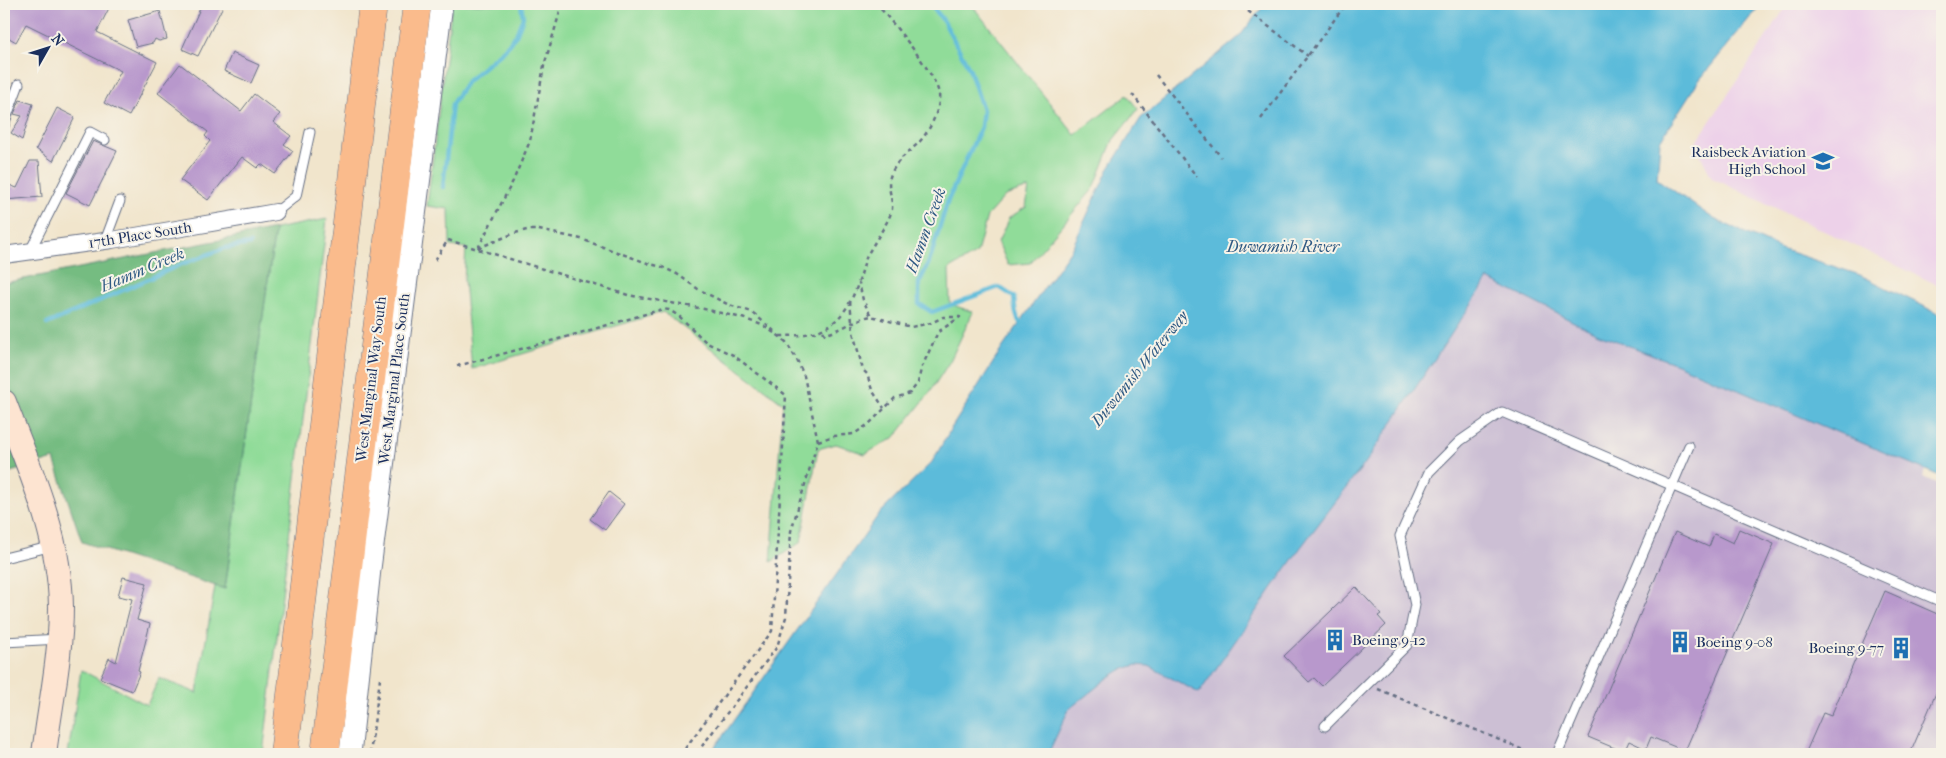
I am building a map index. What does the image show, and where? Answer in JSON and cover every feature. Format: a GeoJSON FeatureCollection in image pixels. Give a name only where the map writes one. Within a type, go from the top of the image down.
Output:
{"type":"FeatureCollection","features":[{"type":"Feature","properties":{"kind":"highway"},"geometry":{"type":"LineString","coordinates":[[284,754],[373,4]]}},
{"type":"Feature","properties":{"kind":"highway","name":"West Marginal Way South"},"geometry":{"type":"LineString","coordinates":[[325,754],[417,4]]}},
{"type":"Feature","properties":{"kind":"main road"},"geometry":{"type":"LineString","coordinates":[[4,402],[43,504],[58,570],[61,606],[60,639],[44,754]]}},
{"type":"Feature","properties":{"kind":"street","name":"West Marginal Place South"},"geometry":{"type":"LineString","coordinates":[[350,754],[370,569],[442,4]]}},
{"type":"Feature","properties":{"kind":"street","name":"17th Place South"},"geometry":{"type":"LineString","coordinates":[[4,256],[276,212]]}},
{"type":"Feature","properties":{"kind":"lane"},"geometry":{"type":"LineString","coordinates":[[4,126],[5,115],[19,84]]}},
{"type":"Feature","properties":{"kind":"lane"},"geometry":{"type":"LineString","coordinates":[[30,252],[90,132],[105,140]]}},
{"type":"Feature","properties":{"kind":"lane"},"geometry":{"type":"LineString","coordinates":[[276,212],[296,196],[310,132]]}},
{"type":"Feature","properties":{"kind":"lane"},"geometry":{"type":"LineString","coordinates":[[105,241],[120,201]]}},
{"type":"Feature","properties":{"kind":"lane"},"geometry":{"type":"LineString","coordinates":[[1325,726],[1408,645],[1415,605],[1400,536],[1429,472],[1460,441],[1502,412],[1942,602]]}},
{"type":"Feature","properties":{"kind":"lane"},"geometry":{"type":"LineString","coordinates":[[1557,754],[1689,446]]}},
{"type":"Feature","properties":{"kind":"lane"},"geometry":{"type":"LineString","coordinates":[[4,558],[53,546]]}},
{"type":"Feature","properties":{"kind":"lane"},"geometry":{"type":"LineString","coordinates":[[4,642],[60,639]]}},
{"type":"Feature","properties":{"kind":"path"},"geometry":{"type":"LineString","coordinates":[[478,248],[513,181],[530,141],[542,79],[561,4]]}},
{"type":"Feature","properties":{"kind":"path"},"geometry":{"type":"LineString","coordinates":[[436,260],[448,240],[628,295],[742,318],[762,325],[779,336],[798,336],[823,331],[838,319],[850,299],[859,283],[866,257],[892,210],[888,181],[890,174],[904,155],[915,147],[927,131],[936,116],[940,100],[939,91],[926,68],[877,4]]}},
{"type":"Feature","properties":{"kind":"path"},"geometry":{"type":"LineString","coordinates":[[1261,120],[1346,4]]}},
{"type":"Feature","properties":{"kind":"path"},"geometry":{"type":"LineString","coordinates":[[1248,11],[1308,56]]}},
{"type":"Feature","properties":{"kind":"path"},"geometry":{"type":"LineString","coordinates":[[1156,75],[1221,157]]}},
{"type":"Feature","properties":{"kind":"path"},"geometry":{"type":"LineString","coordinates":[[1132,94],[1197,177]]}},
{"type":"Feature","properties":{"kind":"path"},"geometry":{"type":"LineString","coordinates":[[478,248],[527,230],[550,232],[581,239],[662,267],[729,305],[752,312],[767,323],[791,349],[804,376],[818,441],[791,531],[786,617],[777,647],[696,754]]}},
{"type":"Feature","properties":{"kind":"path"},"geometry":{"type":"LineString","coordinates":[[859,283],[863,300],[871,316]]}},
{"type":"Feature","properties":{"kind":"path"},"geometry":{"type":"LineString","coordinates":[[850,299],[852,324],[863,370],[867,374],[872,390],[884,408]]}},
{"type":"Feature","properties":{"kind":"path"},"geometry":{"type":"LineString","coordinates":[[457,366],[663,309],[679,316],[707,343],[733,355],[786,395],[772,631],[681,754]]}},
{"type":"Feature","properties":{"kind":"path"},"geometry":{"type":"LineString","coordinates":[[818,441],[834,436],[854,434],[869,424],[895,398],[910,394],[918,383],[921,368],[938,332],[960,317],[943,317],[931,323],[911,327],[871,316],[863,318],[836,332],[824,334],[823,331]]}},
{"type":"Feature","properties":{"kind":"path"},"geometry":{"type":"LineString","coordinates":[[370,754],[380,679]]}},
{"type":"Feature","properties":{"kind":"path"},"geometry":{"type":"LineString","coordinates":[[1368,684],[1533,754]]}},
{"type":"Feature","properties":{"kind":"shaded area","name":"Raisbeck Aviation High School"},"geometry":{"type":"Polygon","coordinates":[[[1788,4],[1942,4],[1942,287],[1712,178],[1695,144],[1788,4]]]}},
{"type":"Feature","properties":{"kind":"shaded area"},"geometry":{"type":"Polygon","coordinates":[[[1488,279],[1596,333],[1677,364],[1925,470],[1923,477],[1942,486],[1942,754],[1048,754],[1069,709],[1121,670],[1136,665],[1149,666],[1199,693],[1301,547],[1366,462],[1488,279]]]}},
{"type":"Feature","properties":{"kind":"green space"},"geometry":{"type":"Polygon","coordinates":[[[452,4],[971,4],[1075,135],[1127,95],[1138,109],[1113,140],[1094,188],[1030,263],[1008,265],[998,242],[1009,218],[1026,207],[1029,188],[1005,196],[987,216],[977,253],[949,269],[950,304],[973,312],[950,361],[928,395],[894,438],[865,454],[836,444],[818,449],[801,542],[771,562],[783,403],[663,312],[472,369],[464,280],[466,248],[450,246],[449,209],[427,206],[452,4]]]}},
{"type":"Feature","properties":{"kind":"green space"},"geometry":{"type":"Polygon","coordinates":[[[327,219],[263,754],[68,754],[81,670],[147,705],[159,678],[197,693],[215,586],[225,589],[275,229],[327,219]]]}},
{"type":"Feature","properties":{"kind":"green space"},"geometry":{"type":"Polygon","coordinates":[[[275,229],[225,589],[82,542],[54,459],[4,474],[4,283],[275,229]]]}},
{"type":"Feature","properties":{"kind":"water","name":"Duwamish River"},"geometry":{"type":"Polygon","coordinates":[[[1265,4],[1761,4],[1697,83],[1660,141],[1657,179],[1714,219],[1781,249],[1860,275],[1942,315],[1942,477],[1677,364],[1596,333],[1488,279],[1366,462],[1301,547],[1199,693],[1149,666],[1136,665],[1121,670],[1069,709],[1048,754],[710,754],[879,514],[932,462],[1003,347],[1072,248],[1108,170],[1141,118],[1239,37],[1265,4]]]}},
{"type":"Feature","properties":{"kind":"building"},"geometry":{"type":"Polygon","coordinates":[[[10,4],[111,4],[97,32],[157,62],[129,116],[104,103],[121,71],[26,24],[16,42],[4,35],[4,15],[10,4]]]}},
{"type":"Feature","properties":{"kind":"building"},"geometry":{"type":"Polygon","coordinates":[[[202,4],[224,4],[198,56],[182,49],[202,4]]]}},
{"type":"Feature","properties":{"kind":"building"},"geometry":{"type":"Polygon","coordinates":[[[160,11],[167,39],[159,41],[155,39],[153,43],[136,47],[128,20],[160,11]]]}},
{"type":"Feature","properties":{"kind":"building"},"geometry":{"type":"Polygon","coordinates":[[[232,53],[259,65],[251,83],[224,71],[232,53]]]}},
{"type":"Feature","properties":{"kind":"building"},"geometry":{"type":"Polygon","coordinates":[[[180,64],[241,111],[254,94],[280,114],[273,122],[291,136],[284,144],[293,151],[275,174],[261,164],[257,168],[242,157],[208,200],[180,180],[210,141],[205,136],[208,132],[158,93],[180,64]]]}},
{"type":"Feature","properties":{"kind":"building"},"geometry":{"type":"Polygon","coordinates":[[[20,100],[33,104],[22,140],[11,133],[22,116],[14,114],[20,100]]]}},
{"type":"Feature","properties":{"kind":"building"},"geometry":{"type":"Polygon","coordinates":[[[57,108],[75,117],[53,161],[36,149],[57,108]]]}},
{"type":"Feature","properties":{"kind":"building"},"geometry":{"type":"Polygon","coordinates":[[[93,141],[117,151],[90,205],[66,193],[93,141]]]}},
{"type":"Feature","properties":{"kind":"building"},"geometry":{"type":"Polygon","coordinates":[[[30,161],[39,161],[42,197],[4,200],[4,183],[17,188],[30,161]]]}},
{"type":"Feature","properties":{"kind":"building"},"geometry":{"type":"Polygon","coordinates":[[[609,492],[624,504],[605,530],[590,519],[609,492]]]}},
{"type":"Feature","properties":{"kind":"building","name":"Boeing 9-08"},"geometry":{"type":"Polygon","coordinates":[[[1739,529],[1774,544],[1685,751],[1651,737],[1646,749],[1629,741],[1624,752],[1588,737],[1675,532],[1709,547],[1714,534],[1733,543],[1739,529]]]}},
{"type":"Feature","properties":{"kind":"building"},"geometry":{"type":"Polygon","coordinates":[[[123,577],[147,583],[137,620],[150,624],[138,671],[140,672],[132,691],[100,678],[109,658],[116,662],[132,599],[118,596],[123,577]]]}},
{"type":"Feature","properties":{"kind":"building","name":"Boeing 9-12"},"geometry":{"type":"Polygon","coordinates":[[[1356,587],[1381,614],[1378,616],[1386,625],[1322,686],[1314,678],[1309,682],[1284,656],[1356,587]]]}},
{"type":"Feature","properties":{"kind":"building","name":"Boeing 9-77"},"geometry":{"type":"Polygon","coordinates":[[[1885,591],[1942,616],[1942,679],[1910,754],[1805,754],[1823,713],[1831,716],[1885,591]]]}},
{"type":"Feature","properties":{"kind":"waterway","name":"Hamm Creek"},"geometry":{"type":"LineString","coordinates":[[443,187],[452,104],[467,81],[504,50],[516,35],[523,17],[521,4]]}},
{"type":"Feature","properties":{"kind":"waterway","name":"Hamm Creek"},"geometry":{"type":"LineString","coordinates":[[930,4],[943,20],[969,68],[983,110],[981,127],[948,200],[929,262],[919,283],[919,304],[932,312],[999,287],[1014,297],[1017,317],[1024,327]]}},
{"type":"Feature","properties":{"kind":"waterway","name":"Hamm Creek"},"geometry":{"type":"LineString","coordinates":[[47,324],[182,264],[225,248],[250,244]]}},
{"type":"Feature","properties":{"kind":"place","name":"Raisbeck Aviation High School"},"geometry":{"type":"Point","coordinates":[1823,161]}},
{"type":"Feature","properties":{"kind":"place","name":"Boeing 9-12"},"geometry":{"type":"Point","coordinates":[1335,640]}},
{"type":"Feature","properties":{"kind":"place","name":"Boeing 9-08"},"geometry":{"type":"Point","coordinates":[1680,642]}},
{"type":"Feature","properties":{"kind":"place","name":"Boeing 9-77"},"geometry":{"type":"Point","coordinates":[1901,648]}},
{"type":"Feature","properties":{"kind":"water label","name":"Duwamish Waterway"},"geometry":{"type":"Point","coordinates":[1139,368]}}]}
